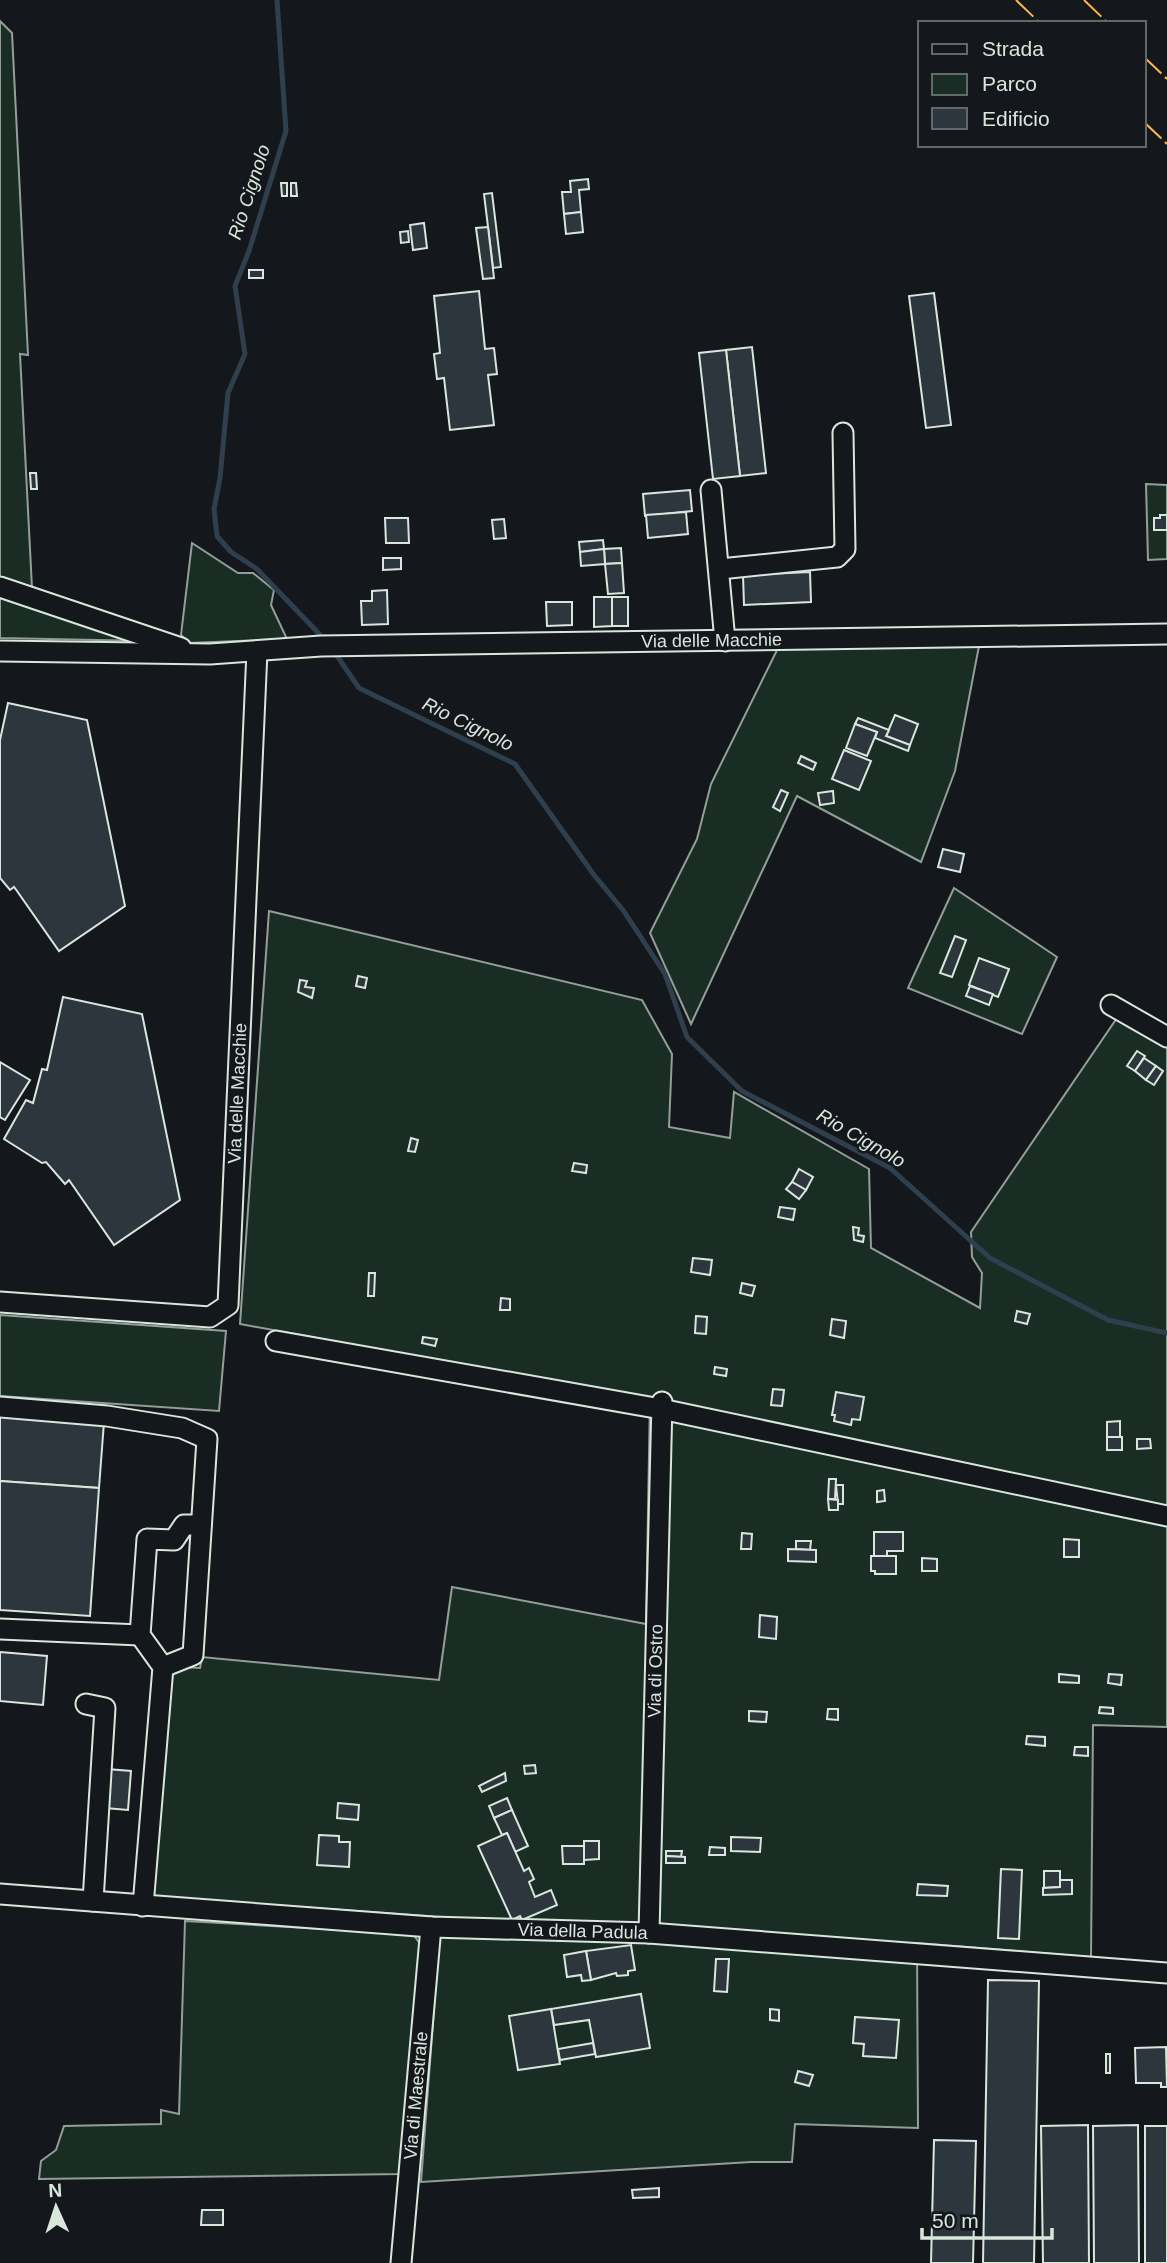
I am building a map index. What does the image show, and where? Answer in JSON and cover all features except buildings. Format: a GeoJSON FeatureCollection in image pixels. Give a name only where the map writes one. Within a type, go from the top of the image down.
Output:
{"type":"FeatureCollection","features":[{"type":"Feature","properties":{"kind":"street"},"geometry":{"type":"LineString","coordinates":[[720,569],[837,557],[845,549],[843,433]]}},
{"type":"Feature","properties":{"kind":"street"},"geometry":{"type":"LineString","coordinates":[[711,490],[725,641]]}},
{"type":"Feature","properties":{"kind":"street","name":"Via delle Macchie"},"geometry":{"type":"LineString","coordinates":[[0,587],[198,654]]}},
{"type":"Feature","properties":{"kind":"street","name":"Via delle Macchie"},"geometry":{"type":"LineString","coordinates":[[0,651],[198,654],[321,646],[1167,634]]}},
{"type":"Feature","properties":{"kind":"street","name":"Via delle Macchie"},"geometry":{"type":"LineString","coordinates":[[0,1302],[210,1317],[228,1305],[257,651]]}},
{"type":"Feature","properties":{"kind":"street"},"geometry":{"type":"LineString","coordinates":[[1111,1005],[1167,1037]]}},
{"type":"Feature","properties":{"kind":"street"},"geometry":{"type":"LineString","coordinates":[[276,1341],[661,1405],[1167,1516]]}},
{"type":"Feature","properties":{"kind":"street","name":"Via di Ostro"},"geometry":{"type":"LineString","coordinates":[[649,1933],[661,1405]]}},
{"type":"Feature","properties":{"kind":"street"},"geometry":{"type":"LineString","coordinates":[[0,1407],[107,1416],[182,1428],[207,1439],[193,1655],[163,1667]]}},
{"type":"Feature","properties":{"kind":"street"},"geometry":{"type":"LineString","coordinates":[[143,1906],[163,1667],[140,1635],[147,1539],[174,1540],[184,1525],[201,1525]]}},
{"type":"Feature","properties":{"kind":"street"},"geometry":{"type":"LineString","coordinates":[[0,1629],[140,1635]]}},
{"type":"Feature","properties":{"kind":"street"},"geometry":{"type":"LineString","coordinates":[[86,1704],[105,1708],[93,1901]]}},
{"type":"Feature","properties":{"kind":"street","name":"Via della Padula"},"geometry":{"type":"LineString","coordinates":[[0,1894],[431,1927],[649,1933],[1167,1973]]}},
{"type":"Feature","properties":{"kind":"street","name":"Via di Maestrale"},"geometry":{"type":"LineString","coordinates":[[401,2263],[431,1927]]}},
{"type":"Feature","properties":{"kind":"green space"},"geometry":{"type":"Polygon","coordinates":[[[0,21],[12,33],[28,355],[20,354],[32,588],[146,641],[0,638],[0,21]]]}},
{"type":"Feature","properties":{"kind":"green space"},"geometry":{"type":"Polygon","coordinates":[[[1146,484],[1167,485],[1167,559],[1148,560],[1146,484]]]}},
{"type":"Feature","properties":{"kind":"green space"},"geometry":{"type":"Polygon","coordinates":[[[192,543],[238,573],[253,573],[274,590],[271,605],[287,639],[189,643],[181,635],[192,543]]]}},
{"type":"Feature","properties":{"kind":"green space"},"geometry":{"type":"Polygon","coordinates":[[[779,646],[979,646],[955,771],[921,862],[797,796],[691,1024],[650,933],[697,839],[711,784],[779,646]]]}},
{"type":"Feature","properties":{"kind":"green space"},"geometry":{"type":"Polygon","coordinates":[[[954,888],[1057,957],[1022,1034],[908,988],[954,888]]]}},
{"type":"Feature","properties":{"kind":"green space"},"geometry":{"type":"Polygon","coordinates":[[[269,911],[642,1000],[672,1054],[669,1127],[730,1138],[734,1092],[869,1169],[871,1248],[980,1308],[982,1273],[972,1257],[971,1232],[1119,1015],[1167,1045],[1167,1727],[1093,1725],[1091,1957],[917,1943],[918,2128],[795,2124],[792,2162],[751,2162],[421,2182],[441,1917],[144,1896],[162,1666],[200,1668],[202,1657],[439,1680],[452,1587],[646,1624],[650,1399],[240,1324],[269,911]]]}},
{"type":"Feature","properties":{"kind":"green space"},"geometry":{"type":"Polygon","coordinates":[[[0,1315],[226,1331],[219,1411],[0,1396],[0,1315]]]}},
{"type":"Feature","properties":{"kind":"green space"},"geometry":{"type":"Polygon","coordinates":[[[185,1921],[413,1934],[420,1944],[401,2174],[39,2179],[41,2161],[56,2150],[64,2126],[161,2124],[161,2110],[179,2114],[185,1921]]]}},
{"type":"Feature","properties":{"kind":"waterway","name":"Rio Cignolo"},"geometry":{"type":"LineString","coordinates":[[277,0],[286,131],[249,251],[235,286],[245,354],[228,393],[220,478],[214,509],[217,536],[231,552],[257,569],[325,640]]}},
{"type":"Feature","properties":{"kind":"waterway","name":"Rio Cignolo"},"geometry":{"type":"LineString","coordinates":[[333,650],[359,688],[515,764],[594,875],[623,910],[665,974],[687,1037],[742,1091],[890,1168],[990,1258],[1108,1320],[1167,1333]]}},
{"type":"Feature","properties":{"kind":"power"},"geometry":{"type":"LineString","coordinates":[[1016,0],[1038,21]]}},
{"type":"Feature","properties":{"kind":"power"},"geometry":{"type":"LineString","coordinates":[[1084,0],[1106,21]]}},
{"type":"Feature","properties":{"kind":"power"},"geometry":{"type":"LineString","coordinates":[[1146,59],[1167,79]]}},
{"type":"Feature","properties":{"kind":"power"},"geometry":{"type":"LineString","coordinates":[[1146,124],[1167,144]]}}]}
